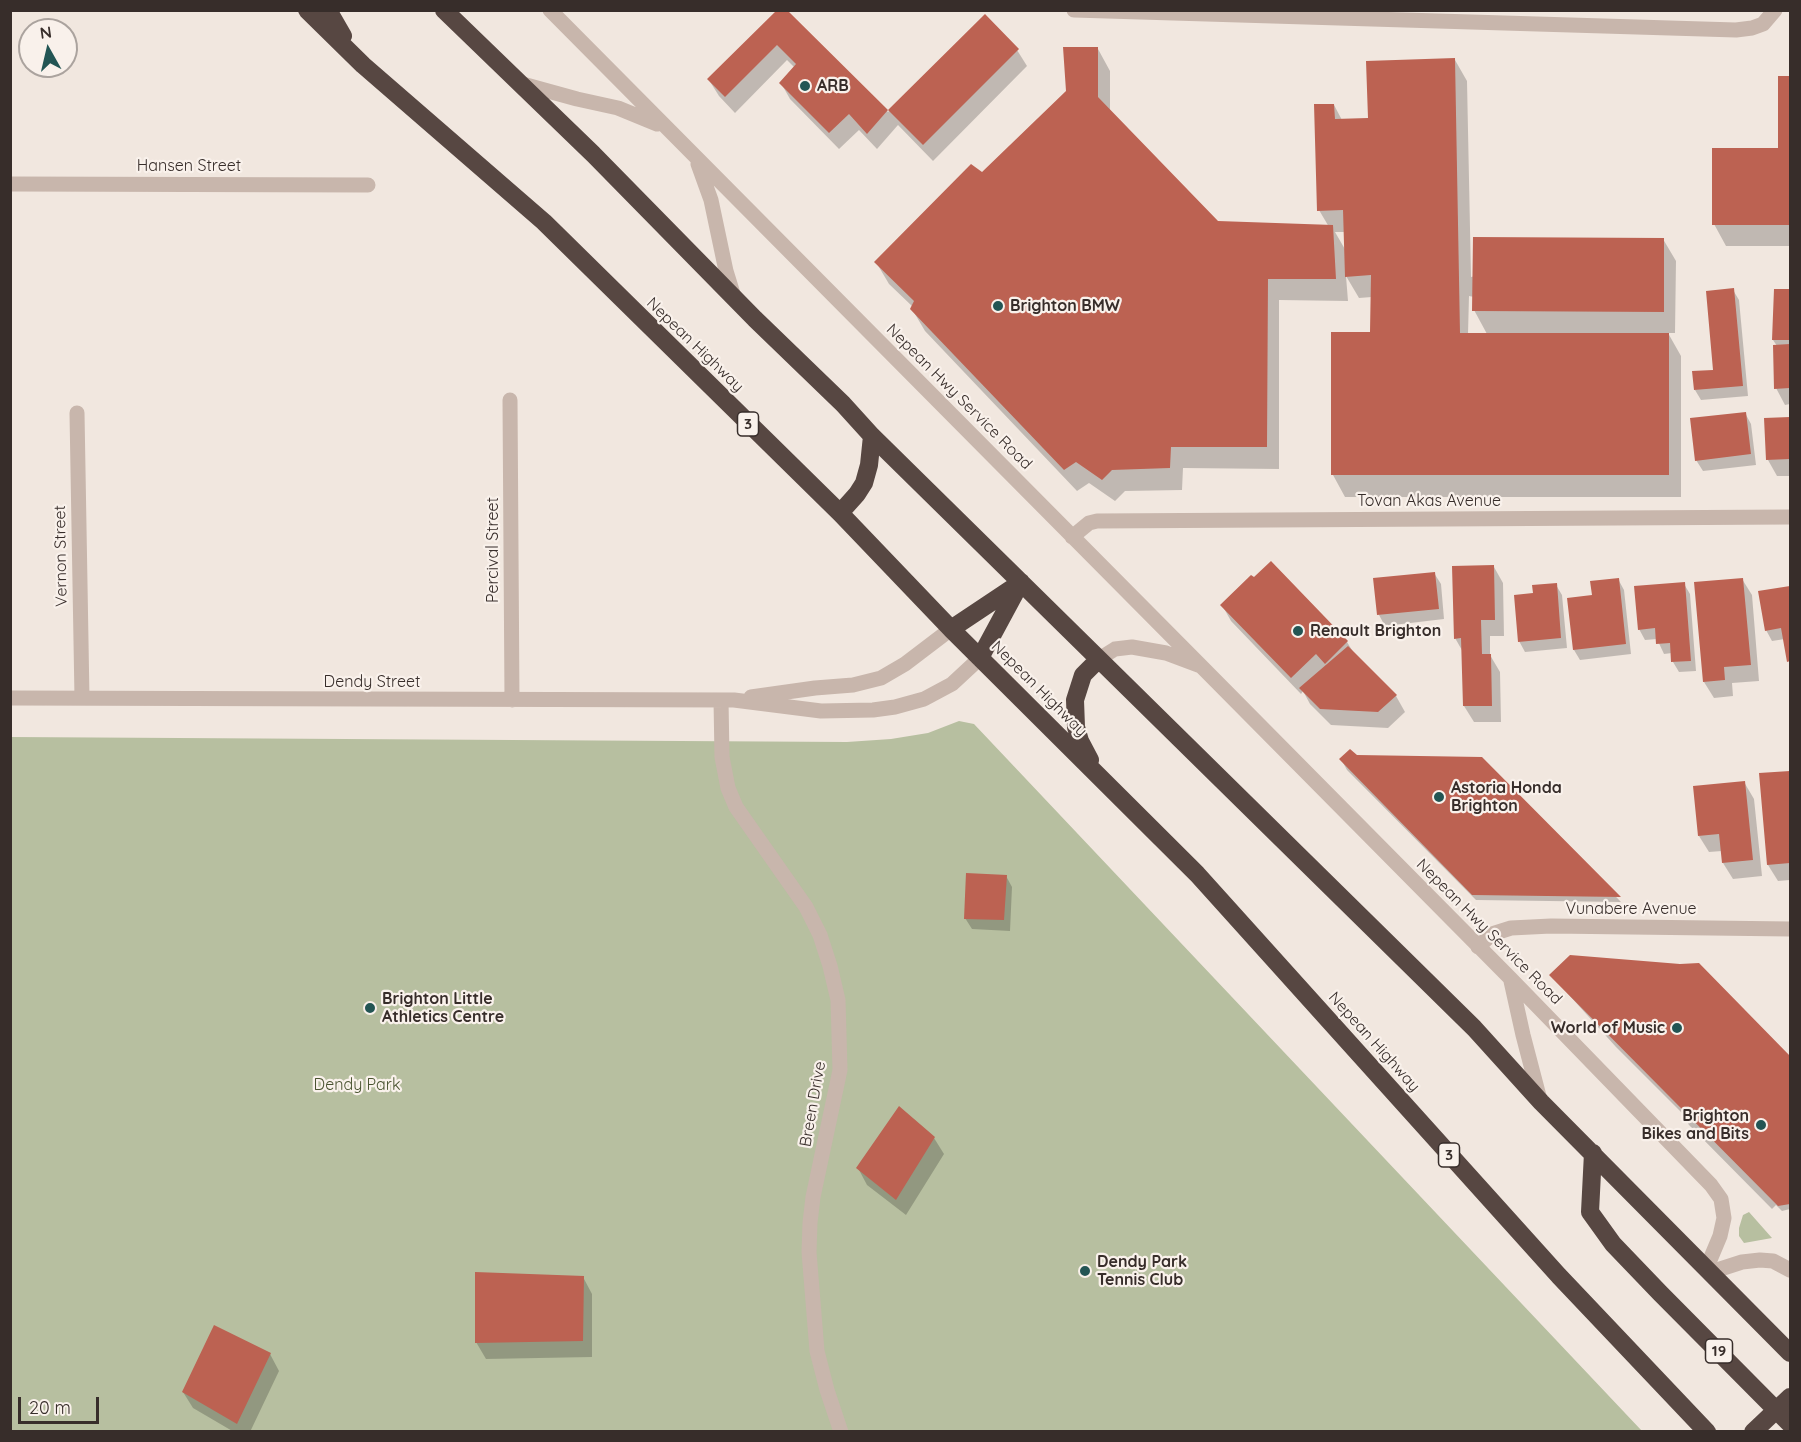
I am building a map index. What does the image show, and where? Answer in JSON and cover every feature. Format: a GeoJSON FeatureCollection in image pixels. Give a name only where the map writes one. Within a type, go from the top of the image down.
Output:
{"type":"FeatureCollection","features":[{"type":"Feature","properties":{"kind":"highway","name":"Nepean Highway"},"geometry":{"type":"LineString","coordinates":[[307,10],[354,56],[544,222],[840,513],[951,629],[1197,874],[1559,1276],[1707,1431]]}},
{"type":"Feature","properties":{"kind":"highway"},"geometry":{"type":"LineString","coordinates":[[328,10],[354,56]]}},
{"type":"Feature","properties":{"kind":"highway"},"geometry":{"type":"LineString","coordinates":[[444,10],[592,154],[843,404],[872,436],[1474,1028],[1541,1102],[1791,1353]]}},
{"type":"Feature","properties":{"kind":"highway"},"geometry":{"type":"LineString","coordinates":[[840,513],[864,483],[869,465],[872,436]]}},
{"type":"Feature","properties":{"kind":"highway"},"geometry":{"type":"LineString","coordinates":[[951,629],[1021,582]]}},
{"type":"Feature","properties":{"kind":"highway"},"geometry":{"type":"LineString","coordinates":[[980,658],[1021,582]]}},
{"type":"Feature","properties":{"kind":"highway"},"geometry":{"type":"LineString","coordinates":[[1097,775],[1080,741],[1074,707],[1081,679],[1099,659]]}},
{"type":"Feature","properties":{"kind":"highway","name":"19"},"geometry":{"type":"LineString","coordinates":[[1593,1153],[1590,1212],[1613,1244],[1791,1424]]}},
{"type":"Feature","properties":{"kind":"highway"},"geometry":{"type":"LineString","coordinates":[[1753,1431],[1791,1398]]}},
{"type":"Feature","properties":{"kind":"street","name":"Nepean Hwy Service Road"},"geometry":{"type":"LineString","coordinates":[[550,10],[1510,978],[1717,1192],[1723,1203],[1724,1222],[1709,1269]]}},
{"type":"Feature","properties":{"kind":"street"},"geometry":{"type":"LineString","coordinates":[[1074,10],[1736,30],[1763,24],[1773,13]]}},
{"type":"Feature","properties":{"kind":"street","name":"Nepean Hwy Service Road"},"geometry":{"type":"LineString","coordinates":[[516,82],[618,108],[639,115],[669,131]]}},
{"type":"Feature","properties":{"kind":"street","name":"Nepean Hwy Service Road"},"geometry":{"type":"LineString","coordinates":[[690,152],[700,169],[711,200],[726,272],[735,298]]}},
{"type":"Feature","properties":{"kind":"street","name":"Hansen Street"},"geometry":{"type":"LineString","coordinates":[[10,184],[368,185]]}},
{"type":"Feature","properties":{"kind":"street","name":"Percival Street"},"geometry":{"type":"LineString","coordinates":[[510,400],[512,700]]}},
{"type":"Feature","properties":{"kind":"street","name":"Vernon Street"},"geometry":{"type":"LineString","coordinates":[[77,413],[82,698]]}},
{"type":"Feature","properties":{"kind":"street","name":"Tovan Akas Avenue"},"geometry":{"type":"LineString","coordinates":[[1072,537],[1089,523],[1097,521],[1791,517]]}},
{"type":"Feature","properties":{"kind":"street","name":"Dendy Street"},"geometry":{"type":"LineString","coordinates":[[728,700],[853,685],[873,680],[905,664],[951,629]]}},
{"type":"Feature","properties":{"kind":"street","name":"Nepean Hwy Service Road"},"geometry":{"type":"LineString","coordinates":[[1099,659],[1115,649],[1126,646],[1166,653],[1203,668]]}},
{"type":"Feature","properties":{"kind":"street","name":"Dendy Street"},"geometry":{"type":"LineString","coordinates":[[10,698],[728,700],[821,711],[882,710],[911,704],[939,692],[958,679],[980,658]]}},
{"type":"Feature","properties":{"kind":"street","name":"Breen Drive"},"geometry":{"type":"LineString","coordinates":[[728,700],[722,757],[728,788],[736,807],[806,907],[820,935],[838,1000],[840,1070],[813,1197],[809,1252],[817,1351],[841,1431]]}},
{"type":"Feature","properties":{"kind":"street","name":"Vunabere Avenue"},"geometry":{"type":"LineString","coordinates":[[1478,947],[1492,934],[1511,928],[1551,926],[1791,929]]}},
{"type":"Feature","properties":{"kind":"street"},"geometry":{"type":"LineString","coordinates":[[1510,978],[1541,1102]]}},
{"type":"Feature","properties":{"kind":"street"},"geometry":{"type":"LineString","coordinates":[[1709,1269],[1760,1260],[1773,1261],[1791,1270]]}},
{"type":"Feature","properties":{"kind":"green space","name":"Dendy Park"},"geometry":{"type":"Polygon","coordinates":[[[959,721],[974,724],[1642,1431],[11,1432],[11,737],[847,742],[891,739],[928,733],[959,721]]]}},
{"type":"Feature","properties":{"kind":"green space"},"geometry":{"type":"Polygon","coordinates":[[[1749,1212],[1772,1238],[1744,1243],[1739,1236],[1739,1228],[1743,1215],[1749,1212]]]}},
{"type":"Feature","properties":{"kind":"building"},"geometry":{"type":"Polygon","coordinates":[[[777,10],[787,10],[888,110],[867,134],[849,114],[829,133],[779,83],[796,64],[777,45],[725,97],[707,79],[777,10]]]}},
{"type":"Feature","properties":{"kind":"building"},"geometry":{"type":"Polygon","coordinates":[[[985,14],[1019,49],[923,145],[888,110],[985,14]]]}},
{"type":"Feature","properties":{"kind":"building"},"geometry":{"type":"Polygon","coordinates":[[[1063,47],[1098,47],[1098,97],[1218,221],[1333,225],[1336,279],[1268,279],[1267,447],[1171,447],[1170,468],[1112,470],[1102,480],[1076,462],[1064,470],[910,309],[914,301],[874,262],[971,164],[982,172],[1066,91],[1063,47]]]}},
{"type":"Feature","properties":{"kind":"building"},"geometry":{"type":"Polygon","coordinates":[[[1455,58],[1460,333],[1669,333],[1669,475],[1331,475],[1331,332],[1370,332],[1371,275],[1345,277],[1343,210],[1317,211],[1314,104],[1334,104],[1335,119],[1368,118],[1366,61],[1455,58]]]}},
{"type":"Feature","properties":{"kind":"building"},"geometry":{"type":"Polygon","coordinates":[[[1778,76],[1790,76],[1790,225],[1712,225],[1712,148],[1778,148],[1778,76]]]}},
{"type":"Feature","properties":{"kind":"building"},"geometry":{"type":"Polygon","coordinates":[[[1473,237],[1664,238],[1664,312],[1472,311],[1473,237]]]}},
{"type":"Feature","properties":{"kind":"building"},"geometry":{"type":"Polygon","coordinates":[[[1734,288],[1743,386],[1694,390],[1692,371],[1713,370],[1706,291],[1734,288]]]}},
{"type":"Feature","properties":{"kind":"building"},"geometry":{"type":"Polygon","coordinates":[[[1774,289],[1790,289],[1790,340],[1772,340],[1774,289]]]}},
{"type":"Feature","properties":{"kind":"building"},"geometry":{"type":"Polygon","coordinates":[[[1790,344],[1790,388],[1774,389],[1773,345],[1790,344]]]}},
{"type":"Feature","properties":{"kind":"building"},"geometry":{"type":"Polygon","coordinates":[[[1746,412],[1751,454],[1695,461],[1690,418],[1746,412]]]}},
{"type":"Feature","properties":{"kind":"building"},"geometry":{"type":"Polygon","coordinates":[[[1790,417],[1790,459],[1766,460],[1764,418],[1790,417]]]}},
{"type":"Feature","properties":{"kind":"building"},"geometry":{"type":"Polygon","coordinates":[[[1271,561],[1348,641],[1325,664],[1316,654],[1291,678],[1220,605],[1251,575],[1254,577],[1271,561]]]}},
{"type":"Feature","properties":{"kind":"building"},"geometry":{"type":"Polygon","coordinates":[[[1494,565],[1495,620],[1481,620],[1482,654],[1491,654],[1492,706],[1463,706],[1461,638],[1454,639],[1452,566],[1494,565]]]}},
{"type":"Feature","properties":{"kind":"building"},"geometry":{"type":"Polygon","coordinates":[[[1435,572],[1439,609],[1377,615],[1373,578],[1435,572]]]}},
{"type":"Feature","properties":{"kind":"building"},"geometry":{"type":"Polygon","coordinates":[[[1619,578],[1626,644],[1573,650],[1567,598],[1592,595],[1590,581],[1619,578]]]}},
{"type":"Feature","properties":{"kind":"building"},"geometry":{"type":"Polygon","coordinates":[[[1743,578],[1751,665],[1724,667],[1725,680],[1703,682],[1694,582],[1743,578]]]}},
{"type":"Feature","properties":{"kind":"building"},"geometry":{"type":"Polygon","coordinates":[[[1685,582],[1691,661],[1671,662],[1670,643],[1656,644],[1655,628],[1638,630],[1634,586],[1685,582]]]}},
{"type":"Feature","properties":{"kind":"building"},"geometry":{"type":"Polygon","coordinates":[[[1557,583],[1561,638],[1518,642],[1514,595],[1533,593],[1532,585],[1557,583]]]}},
{"type":"Feature","properties":{"kind":"building"},"geometry":{"type":"Polygon","coordinates":[[[1790,586],[1790,661],[1787,662],[1781,628],[1765,631],[1758,591],[1790,586]]]}},
{"type":"Feature","properties":{"kind":"building"},"geometry":{"type":"Polygon","coordinates":[[[1348,646],[1397,695],[1378,712],[1320,709],[1299,688],[1348,646]]]}},
{"type":"Feature","properties":{"kind":"building"},"geometry":{"type":"Polygon","coordinates":[[[1350,749],[1357,755],[1482,757],[1621,897],[1472,895],[1339,759],[1350,749]]]}},
{"type":"Feature","properties":{"kind":"building"},"geometry":{"type":"Polygon","coordinates":[[[1790,771],[1790,863],[1767,865],[1759,773],[1790,771]]]}},
{"type":"Feature","properties":{"kind":"building"},"geometry":{"type":"Polygon","coordinates":[[[1745,781],[1753,860],[1722,863],[1719,834],[1698,836],[1693,786],[1745,781]]]}},
{"type":"Feature","properties":{"kind":"building"},"geometry":{"type":"Polygon","coordinates":[[[966,873],[1007,875],[1004,920],[964,919],[966,873]]]}},
{"type":"Feature","properties":{"kind":"building"},"geometry":{"type":"Polygon","coordinates":[[[1570,955],[1680,964],[1699,963],[1790,1056],[1790,1204],[1778,1206],[1549,975],[1570,955]]]}},
{"type":"Feature","properties":{"kind":"building"},"geometry":{"type":"Polygon","coordinates":[[[899,1106],[935,1137],[896,1200],[856,1168],[899,1106]]]}},
{"type":"Feature","properties":{"kind":"building"},"geometry":{"type":"Polygon","coordinates":[[[475,1272],[584,1276],[583,1341],[475,1343],[475,1272]]]}},
{"type":"Feature","properties":{"kind":"building"},"geometry":{"type":"Polygon","coordinates":[[[214,1325],[271,1353],[237,1424],[182,1392],[214,1325]]]}},
{"type":"Feature","properties":{"kind":"place","name":"ARB"},"geometry":{"type":"Point","coordinates":[805,86]}},
{"type":"Feature","properties":{"kind":"place","name":"Brighton BMW"},"geometry":{"type":"Point","coordinates":[998,306]}},
{"type":"Feature","properties":{"kind":"place","name":"Renault Brighton"},"geometry":{"type":"Point","coordinates":[1298,631]}},
{"type":"Feature","properties":{"kind":"place","name":"Astoria Honda Brighton"},"geometry":{"type":"Point","coordinates":[1439,797]}},
{"type":"Feature","properties":{"kind":"place","name":"Brighton Little Athletics Centre"},"geometry":{"type":"Point","coordinates":[370,1008]}},
{"type":"Feature","properties":{"kind":"place","name":"World of Music"},"geometry":{"type":"Point","coordinates":[1677,1028]}},
{"type":"Feature","properties":{"kind":"place","name":"Brighton Bikes and Bits"},"geometry":{"type":"Point","coordinates":[1761,1125]}},
{"type":"Feature","properties":{"kind":"place","name":"Dendy Park Tennis Club"},"geometry":{"type":"Point","coordinates":[1085,1271]}}]}
